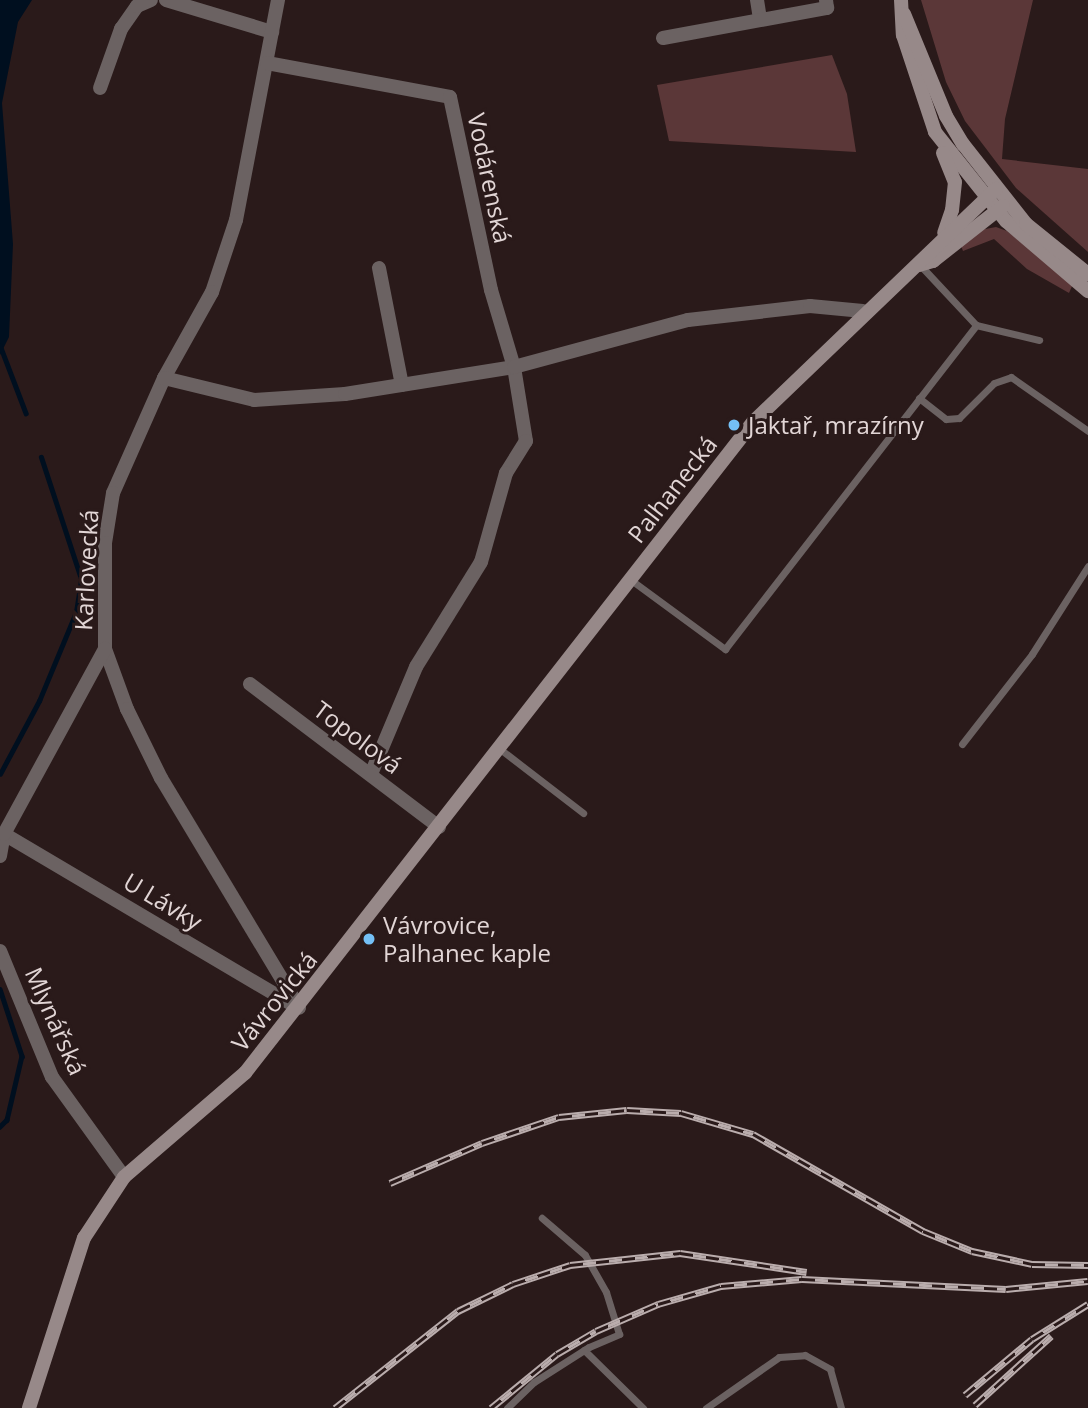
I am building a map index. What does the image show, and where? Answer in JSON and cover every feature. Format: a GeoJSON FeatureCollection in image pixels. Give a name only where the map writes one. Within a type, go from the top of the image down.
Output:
{"type":"FeatureCollection","features":[{"type":"Feature","properties":{"kind":"street"},"geometry":{"type":"LineString","coordinates":[[100,88],[121,29],[136,6],[151,0]]}},
{"type":"Feature","properties":{"kind":"street"},"geometry":{"type":"LineString","coordinates":[[166,0],[272,32]]}},
{"type":"Feature","properties":{"kind":"street","name":"Karlovecká"},"geometry":{"type":"LineString","coordinates":[[278,0],[236,220],[212,292],[164,378],[113,493],[105,543],[105,649],[127,709],[161,778],[299,1008]]}},
{"type":"Feature","properties":{"kind":"street"},"geometry":{"type":"LineString","coordinates":[[757,0],[761,20]]}},
{"type":"Feature","properties":{"kind":"street"},"geometry":{"type":"LineString","coordinates":[[663,38],[827,8],[826,0]]}},
{"type":"Feature","properties":{"kind":"street"},"geometry":{"type":"LineString","coordinates":[[902,5],[903,35],[935,132],[955,182],[952,210],[941,240]]}},
{"type":"Feature","properties":{"kind":"street"},"geometry":{"type":"LineString","coordinates":[[902,5],[946,116],[991,193]]}},
{"type":"Feature","properties":{"kind":"street","name":"Vodárenská"},"geometry":{"type":"LineString","coordinates":[[267,63],[450,97],[491,290],[514,367],[526,441],[506,473],[481,562],[416,667],[371,774]]}},
{"type":"Feature","properties":{"kind":"street"},"geometry":{"type":"LineString","coordinates":[[935,132],[991,193],[1032,247],[1088,292]]}},
{"type":"Feature","properties":{"kind":"street","name":"Palhanecká"},"geometry":{"type":"LineString","coordinates":[[590,633],[753,422],[863,311],[919,265],[941,240],[991,193]]}},
{"type":"Feature","properties":{"kind":"street"},"geometry":{"type":"LineString","coordinates":[[1002,207],[1088,274]]}},
{"type":"Feature","properties":{"kind":"street","name":"Palhanecká"},"geometry":{"type":"LineString","coordinates":[[919,265],[933,261],[1002,207]]}},
{"type":"Feature","properties":{"kind":"street"},"geometry":{"type":"LineString","coordinates":[[379,268],[402,385]]}},
{"type":"Feature","properties":{"kind":"street"},"geometry":{"type":"LineString","coordinates":[[164,378],[254,400],[402,385],[514,367],[688,320],[810,306],[863,311]]}},
{"type":"Feature","properties":{"kind":"street","name":"Vávrovická"},"geometry":{"type":"LineString","coordinates":[[29,1408],[84,1238],[124,1177],[245,1073],[299,1008],[590,633]]}},
{"type":"Feature","properties":{"kind":"street"},"geometry":{"type":"LineString","coordinates":[[0,856],[2,832],[105,649]]}},
{"type":"Feature","properties":{"kind":"street","name":"Topolová"},"geometry":{"type":"LineString","coordinates":[[250,684],[439,827]]}},
{"type":"Feature","properties":{"kind":"street","name":"U Lávky"},"geometry":{"type":"LineString","coordinates":[[2,832],[299,1008]]}},
{"type":"Feature","properties":{"kind":"street","name":"Mlynářská"},"geometry":{"type":"LineString","coordinates":[[0,951],[52,1076],[124,1177]]}},
{"type":"Feature","properties":{"kind":"lane"},"geometry":{"type":"LineString","coordinates":[[919,265],[976,325],[1039,340]]}},
{"type":"Feature","properties":{"kind":"lane"},"geometry":{"type":"LineString","coordinates":[[631,580],[725,649],[976,325]]}},
{"type":"Feature","properties":{"kind":"lane"},"geometry":{"type":"LineString","coordinates":[[919,398],[946,419],[959,418],[994,383],[1011,377],[1088,431]]}},
{"type":"Feature","properties":{"kind":"lane"},"geometry":{"type":"LineString","coordinates":[[962,744],[1032,654],[1088,566]]}},
{"type":"Feature","properties":{"kind":"lane"},"geometry":{"type":"LineString","coordinates":[[500,749],[583,813]]}},
{"type":"Feature","properties":{"kind":"lane"},"geometry":{"type":"LineString","coordinates":[[507,1408],[534,1382],[584,1350],[619,1334],[606,1292],[585,1255],[542,1218]]}},
{"type":"Feature","properties":{"kind":"lane"},"geometry":{"type":"LineString","coordinates":[[584,1350],[643,1408]]}},
{"type":"Feature","properties":{"kind":"lane"},"geometry":{"type":"LineString","coordinates":[[706,1408],[779,1357],[805,1355],[830,1369],[841,1408]]}},
{"type":"Feature","properties":{"kind":"shaded area"},"geometry":{"type":"Polygon","coordinates":[[[921,0],[1033,0],[1005,119],[1002,159],[1088,169],[1088,252],[1016,188],[965,121],[946,82],[921,0]]]}},
{"type":"Feature","properties":{"kind":"shaded area"},"geometry":{"type":"Polygon","coordinates":[[[832,55],[847,94],[856,152],[669,141],[657,85],[832,55]]]}},
{"type":"Feature","properties":{"kind":"shaded area"},"geometry":{"type":"Polygon","coordinates":[[[996,227],[1007,231],[1073,284],[1069,293],[1027,269],[994,239],[963,251],[961,246],[980,230],[996,227]]]}},
{"type":"Feature","properties":{"kind":"water"},"geometry":{"type":"Polygon","coordinates":[[[0,0],[32,0],[18,22],[2,103],[13,244],[9,337],[0,355],[0,0]]]}},
{"type":"Feature","properties":{"kind":"waterway"},"geometry":{"type":"LineString","coordinates":[[0,345],[26,413]]}},
{"type":"Feature","properties":{"kind":"waterway"},"geometry":{"type":"LineString","coordinates":[[0,774],[39,701],[76,612],[81,579],[41,457]]}},
{"type":"Feature","properties":{"kind":"waterway"},"geometry":{"type":"LineString","coordinates":[[0,989],[22,1056],[7,1120],[0,1127]]}},
{"type":"Feature","properties":{"kind":"railway"},"geometry":{"type":"LineString","coordinates":[[390,1183],[482,1143],[559,1117],[627,1110],[681,1113],[753,1134],[923,1231],[972,1251],[1032,1264],[1088,1265]]}},
{"type":"Feature","properties":{"kind":"railway"},"geometry":{"type":"LineString","coordinates":[[335,1408],[458,1311],[513,1284],[570,1265],[680,1253],[807,1272]]}},
{"type":"Feature","properties":{"kind":"railway"},"geometry":{"type":"LineString","coordinates":[[491,1408],[557,1354],[596,1331],[658,1304],[721,1286],[802,1279],[1006,1289],[1088,1281]]}},
{"type":"Feature","properties":{"kind":"railway"},"geometry":{"type":"LineString","coordinates":[[965,1395],[1032,1339],[1088,1304]]}},
{"type":"Feature","properties":{"kind":"railway"},"geometry":{"type":"LineString","coordinates":[[975,1405],[1051,1336]]}},
{"type":"Feature","properties":{"kind":"place","name":"Jaktař, mrazírny"},"geometry":{"type":"Point","coordinates":[734,425]}},
{"type":"Feature","properties":{"kind":"place","name":"Vávrovice, Palhanec kaple"},"geometry":{"type":"Point","coordinates":[369,939]}}]}
